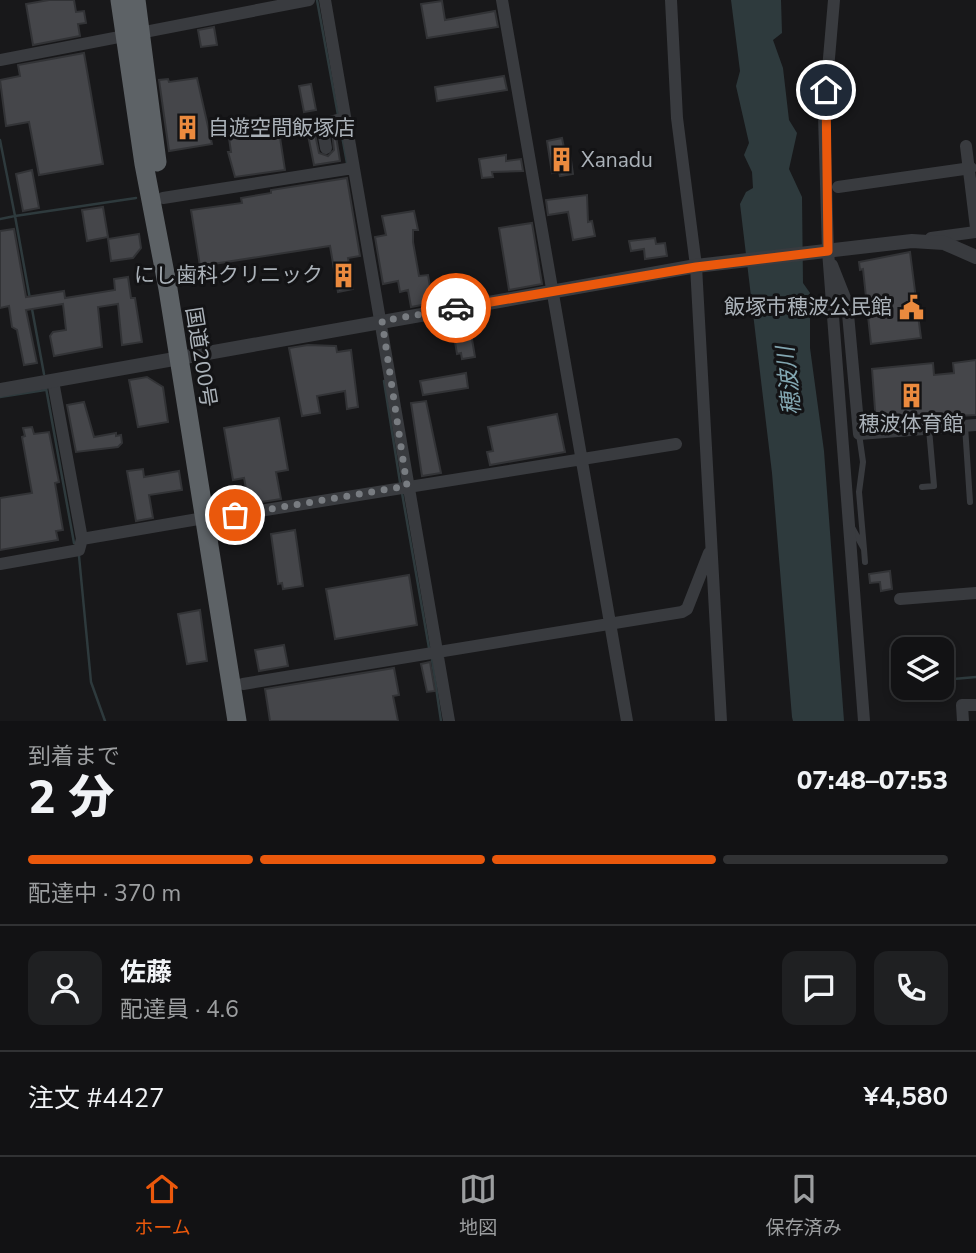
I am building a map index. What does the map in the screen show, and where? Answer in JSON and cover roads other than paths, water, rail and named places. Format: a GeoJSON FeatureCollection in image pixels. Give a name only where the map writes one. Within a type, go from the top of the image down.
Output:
{"type":"FeatureCollection","features":[{"type":"Feature","properties":{"kind":"highway","name":"国道200号"},"geometry":{"type":"LineString","coordinates":[[120,0],[134,35],[163,198],[183,358]]}},
{"type":"Feature","properties":{"kind":"highway","name":"国道200号"},"geometry":{"type":"LineString","coordinates":[[136,0],[134,35],[144,164],[183,358],[248,721]]}},
{"type":"Feature","properties":{"kind":"highway","name":"国道200号"},"geometry":{"type":"LineString","coordinates":[[210,518],[237,721]]}},
{"type":"Feature","properties":{"kind":"street"},"geometry":{"type":"LineString","coordinates":[[0,61],[309,0]]}},
{"type":"Feature","properties":{"kind":"street"},"geometry":{"type":"LineString","coordinates":[[325,0],[340,119],[354,169],[382,321],[407,486],[449,721]]}},
{"type":"Feature","properties":{"kind":"street"},"geometry":{"type":"LineString","coordinates":[[502,0],[627,721]]}},
{"type":"Feature","properties":{"kind":"street"},"geometry":{"type":"LineString","coordinates":[[671,0],[677,118],[696,267],[721,721]]}},
{"type":"Feature","properties":{"kind":"street"},"geometry":{"type":"LineString","coordinates":[[834,0],[824,116],[826,254],[850,524],[863,721]]}},
{"type":"Feature","properties":{"kind":"street"},"geometry":{"type":"LineString","coordinates":[[326,148],[322,124],[340,119]]}},
{"type":"Feature","properties":{"kind":"street"},"geometry":{"type":"LineString","coordinates":[[0,390],[696,267],[826,254],[976,230],[971,168],[966,146]]}},
{"type":"Feature","properties":{"kind":"street"},"geometry":{"type":"LineString","coordinates":[[838,187],[971,168]]}},
{"type":"Feature","properties":{"kind":"street"},"geometry":{"type":"LineString","coordinates":[[163,198],[354,169]]}},
{"type":"Feature","properties":{"kind":"street"},"geometry":{"type":"LineString","coordinates":[[912,241],[935,241],[956,246],[976,257]]}},
{"type":"Feature","properties":{"kind":"street"},"geometry":{"type":"LineString","coordinates":[[826,254],[847,303],[859,434],[970,426]]}},
{"type":"Feature","properties":{"kind":"street"},"geometry":{"type":"LineString","coordinates":[[0,564],[79,550],[82,539],[53,381]]}},
{"type":"Feature","properties":{"kind":"street"},"geometry":{"type":"LineString","coordinates":[[82,539],[676,444]]}},
{"type":"Feature","properties":{"kind":"street"},"geometry":{"type":"LineString","coordinates":[[243,684],[687,609],[711,550]]}},
{"type":"Feature","properties":{"kind":"street"},"geometry":{"type":"LineString","coordinates":[[900,599],[976,593]]}},
{"type":"Feature","properties":{"kind":"street"},"geometry":{"type":"LineString","coordinates":[[963,721],[962,705],[976,705]]}},
{"type":"Feature","properties":{"kind":"lane"},"geometry":{"type":"LineString","coordinates":[[970,426],[970,502]]}},
{"type":"Feature","properties":{"kind":"lane"},"geometry":{"type":"LineString","coordinates":[[922,487],[934,486],[929,429]]}},
{"type":"Feature","properties":{"kind":"lane"},"geometry":{"type":"LineString","coordinates":[[859,434],[863,462],[859,492],[865,562]]}},
{"type":"Feature","properties":{"kind":"lane"},"geometry":{"type":"LineString","coordinates":[[850,524],[864,549]]}},
{"type":"Feature","properties":{"kind":"water","name":"穂波川"},"geometry":{"type":"Polygon","coordinates":[[[731,0],[781,0],[782,33],[773,40],[783,68],[789,120],[797,133],[789,169],[802,197],[803,283],[810,293],[810,348],[824,451],[844,721],[793,721],[792,717],[772,473],[740,204],[746,192],[753,188],[752,172],[744,155],[749,143],[736,86],[740,71],[731,0]]]}},
{"type":"Feature","properties":{"kind":"waterway"},"geometry":{"type":"LineString","coordinates":[[317,0],[338,115]]}},
{"type":"Feature","properties":{"kind":"waterway"},"geometry":{"type":"LineString","coordinates":[[340,125],[347,163]]}},
{"type":"Feature","properties":{"kind":"waterway"},"geometry":{"type":"LineString","coordinates":[[0,140],[15,216],[0,219]]}},
{"type":"Feature","properties":{"kind":"waterway"},"geometry":{"type":"LineString","coordinates":[[30,299],[15,216],[136,198]]}},
{"type":"Feature","properties":{"kind":"waterway"},"geometry":{"type":"LineString","coordinates":[[32,309],[44,374]]}},
{"type":"Feature","properties":{"kind":"waterway"},"geometry":{"type":"LineString","coordinates":[[384,381],[400,482]]}},
{"type":"Feature","properties":{"kind":"waterway"},"geometry":{"type":"LineString","coordinates":[[46,388],[74,543]]}},
{"type":"Feature","properties":{"kind":"waterway"},"geometry":{"type":"LineString","coordinates":[[0,397],[45,390]]}},
{"type":"Feature","properties":{"kind":"waterway"},"geometry":{"type":"LineString","coordinates":[[402,493],[429,648]]}},
{"type":"Feature","properties":{"kind":"waterway"},"geometry":{"type":"LineString","coordinates":[[79,556],[91,682],[105,721]]}},
{"type":"Feature","properties":{"kind":"waterway"},"geometry":{"type":"LineString","coordinates":[[432,660],[441,721]]}},
{"type":"Feature","properties":{"kind":"waterway"},"geometry":{"type":"LineString","coordinates":[[954,679],[976,677]]}},
{"type":"Feature","properties":{"kind":"place","name":"自遊空間飯塚店"},"geometry":{"type":"Point","coordinates":[188,128]}},
{"type":"Feature","properties":{"kind":"place","name":"Xanadu"},"geometry":{"type":"Point","coordinates":[561,160]}},
{"type":"Feature","properties":{"kind":"place","name":"にし歯科クリニック"},"geometry":{"type":"Point","coordinates":[343,275]}},
{"type":"Feature","properties":{"kind":"place","name":"飯塚市穂波公民館"},"geometry":{"type":"Point","coordinates":[912,307]}},
{"type":"Feature","properties":{"kind":"place","name":"穂波体育館"},"geometry":{"type":"Point","coordinates":[911,395]}}]}
